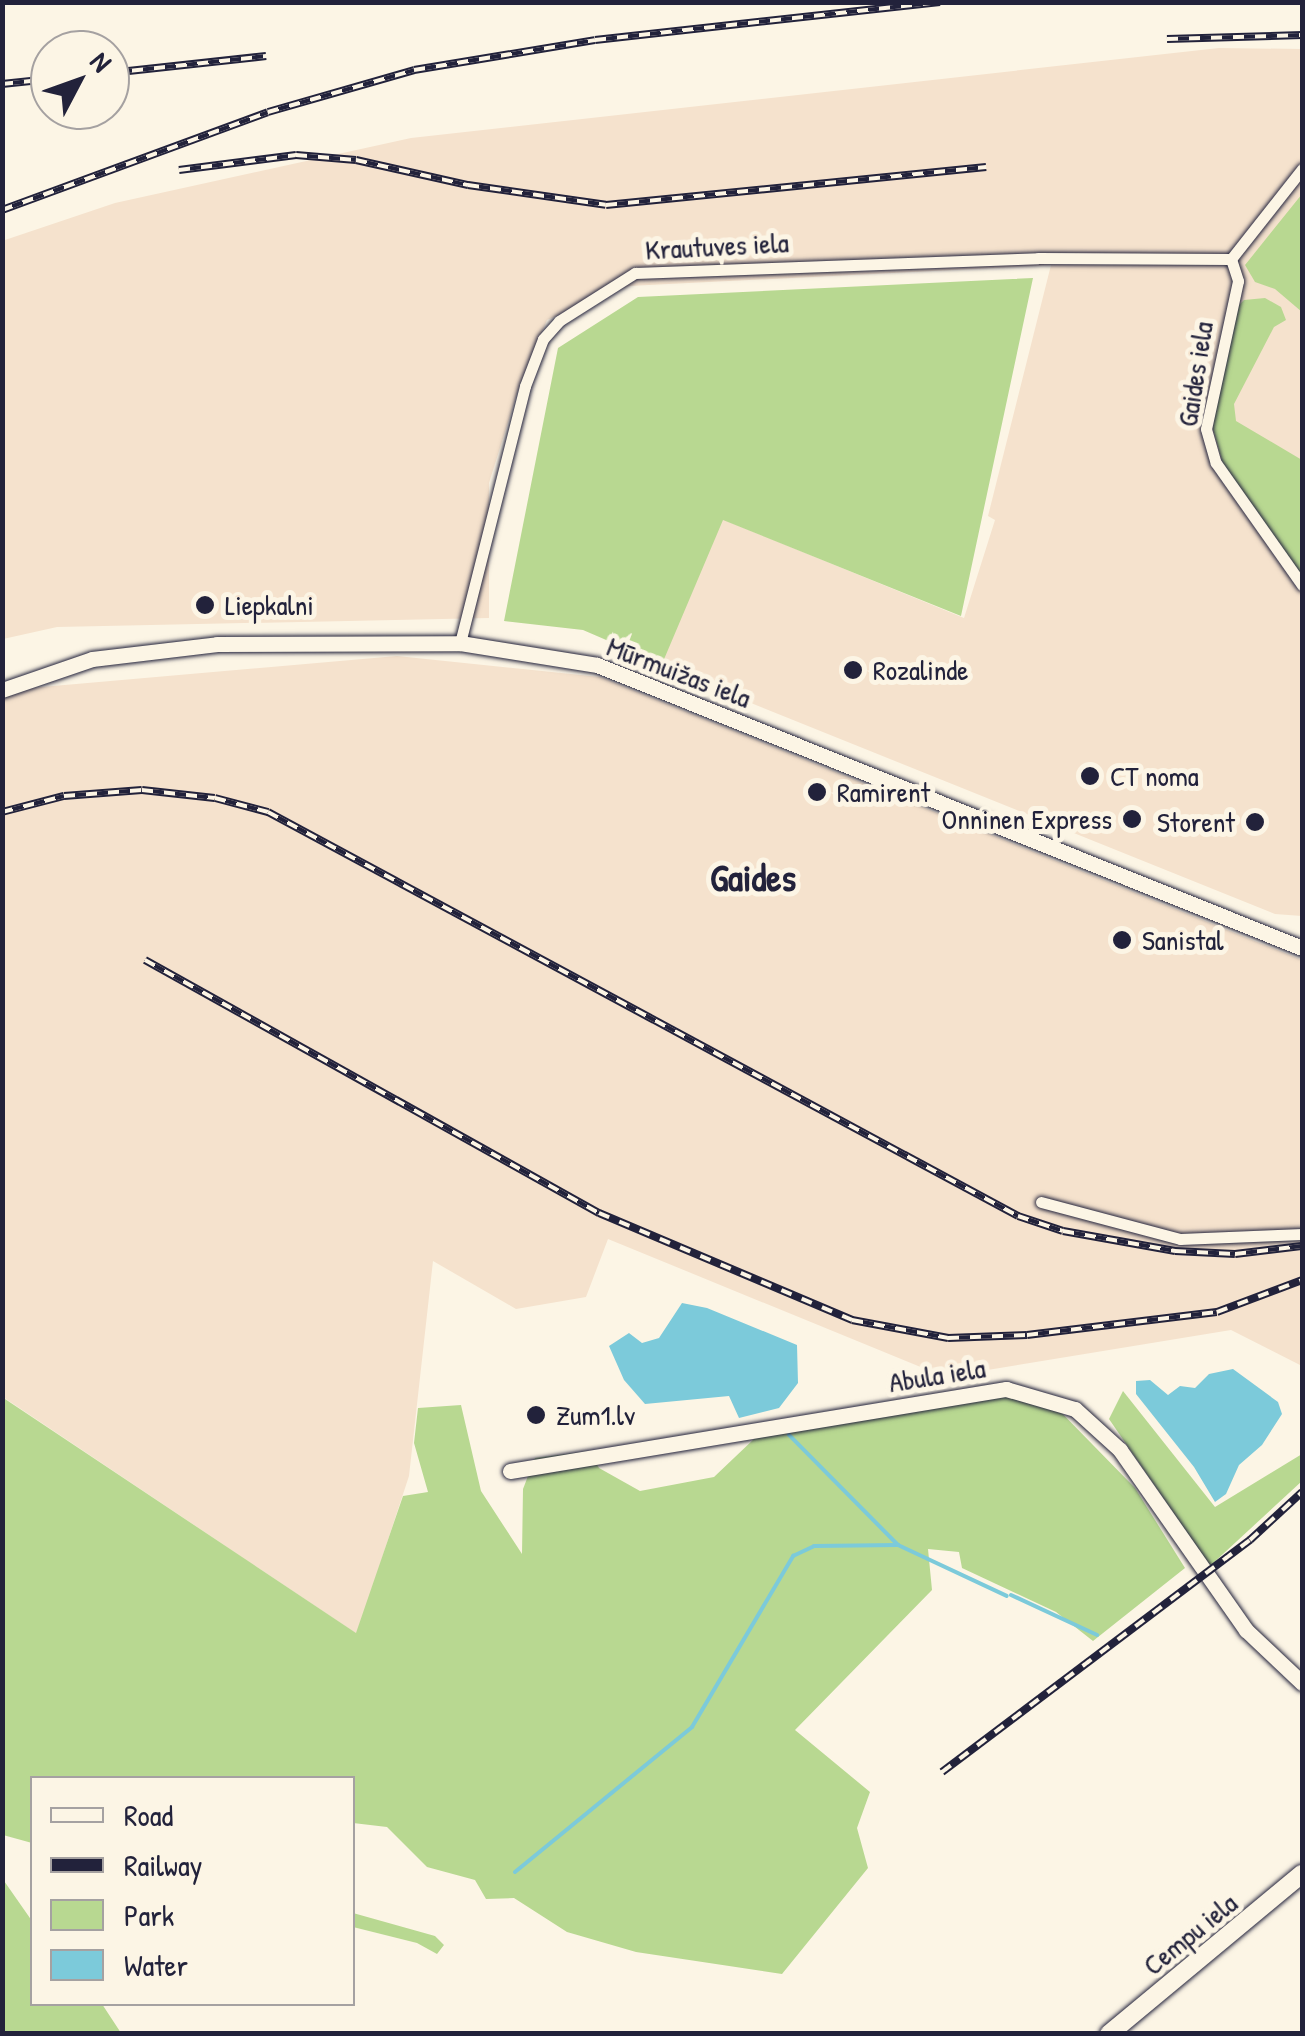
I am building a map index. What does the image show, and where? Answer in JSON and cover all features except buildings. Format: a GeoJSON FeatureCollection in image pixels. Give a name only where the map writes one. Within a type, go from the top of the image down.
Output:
{"type":"FeatureCollection","features":[{"type":"Feature","properties":{"kind":"main road","name":"Cempu iela"},"geometry":{"type":"LineString","coordinates":[[1110,2034],[1302,1874]]}},
{"type":"Feature","properties":{"kind":"street"},"geometry":{"type":"LineString","coordinates":[[1231,259],[1302,169]]}},
{"type":"Feature","properties":{"kind":"street","name":"Krautuves iela"},"geometry":{"type":"LineString","coordinates":[[460,643],[525,386],[543,340],[560,321],[635,273],[1038,258],[1231,259]]}},
{"type":"Feature","properties":{"kind":"street","name":"Gaides iela"},"geometry":{"type":"LineString","coordinates":[[1231,259],[1238,281],[1218,355],[1206,429],[1216,463],[1302,585]]}},
{"type":"Feature","properties":{"kind":"street","name":"Mūrmuižas iela"},"geometry":{"type":"LineString","coordinates":[[4,688],[92,658],[217,644],[460,643],[597,665],[1302,948]]}},
{"type":"Feature","properties":{"kind":"street"},"geometry":{"type":"LineString","coordinates":[[1041,1202],[1180,1239],[1302,1234]]}},
{"type":"Feature","properties":{"kind":"street","name":"Abula iela"},"geometry":{"type":"LineString","coordinates":[[510,1472],[1006,1389],[1075,1409],[1120,1450],[1246,1630],[1302,1683]]}},
{"type":"Feature","properties":{"kind":"shaded area"},"geometry":{"type":"Polygon","coordinates":[[[1219,48],[1302,49],[1302,916],[1275,914],[659,666],[722,519],[964,618],[995,520],[988,516],[1051,265],[629,286],[547,320],[520,384],[489,483],[489,618],[57,627],[3,639],[2,241],[115,203],[411,138],[1219,48]]]}},
{"type":"Feature","properties":{"kind":"shaded area"},"geometry":{"type":"Polygon","coordinates":[[[397,656],[600,677],[1302,960],[1302,1366],[1231,1330],[945,1377],[608,1239],[586,1297],[516,1309],[433,1261],[409,1476],[357,1634],[3,1397],[3,699],[19,689],[397,656]]]}},
{"type":"Feature","properties":{"kind":"green space"},"geometry":{"type":"Polygon","coordinates":[[[1302,194],[1302,312],[1275,289],[1255,282],[1245,265],[1302,194]]]}},
{"type":"Feature","properties":{"kind":"green space"},"geometry":{"type":"Polygon","coordinates":[[[1033,278],[961,616],[723,520],[662,664],[583,630],[504,621],[558,348],[638,297],[1033,278]]]}},
{"type":"Feature","properties":{"kind":"green space"},"geometry":{"type":"Polygon","coordinates":[[[1265,298],[1281,307],[1286,320],[1274,327],[1234,404],[1236,421],[1302,460],[1302,577],[1223,464],[1213,429],[1216,394],[1237,307],[1244,300],[1265,298]]]}},
{"type":"Feature","properties":{"kind":"green space"},"geometry":{"type":"Polygon","coordinates":[[[1123,1391],[1215,1507],[1302,1454],[1302,1481],[1210,1566],[1109,1419],[1123,1391]]]}},
{"type":"Feature","properties":{"kind":"green space"},"geometry":{"type":"Polygon","coordinates":[[[1004,1394],[1051,1402],[1135,1488],[1185,1568],[1093,1641],[1056,1612],[962,1568],[959,1552],[928,1549],[932,1590],[795,1730],[870,1792],[857,1828],[868,1868],[782,1974],[636,1952],[567,1932],[514,1898],[486,1899],[475,1880],[427,1867],[387,1827],[355,1823],[355,1776],[30,1776],[30,1842],[3,1835],[2,1397],[356,1633],[403,1496],[428,1492],[414,1443],[418,1408],[461,1405],[481,1491],[522,1554],[523,1489],[535,1458],[589,1451],[599,1468],[640,1491],[714,1477],[755,1438],[1004,1394]]]}},
{"type":"Feature","properties":{"kind":"green space"},"geometry":{"type":"Polygon","coordinates":[[[2,1878],[30,1918],[30,2006],[103,2006],[121,2033],[3,2033],[2,1878]]]}},
{"type":"Feature","properties":{"kind":"green space"},"geometry":{"type":"Polygon","coordinates":[[[355,1914],[435,1936],[444,1945],[437,1954],[417,1943],[355,1928],[355,1914]]]}},
{"type":"Feature","properties":{"kind":"water"},"geometry":{"type":"Polygon","coordinates":[[[682,1303],[707,1308],[797,1345],[798,1383],[779,1408],[739,1418],[729,1396],[645,1404],[624,1380],[609,1346],[629,1333],[642,1343],[659,1338],[682,1303]]]}},
{"type":"Feature","properties":{"kind":"water"},"geometry":{"type":"Polygon","coordinates":[[[1233,1369],[1278,1402],[1282,1414],[1262,1445],[1239,1465],[1226,1494],[1215,1502],[1194,1467],[1136,1394],[1136,1381],[1150,1380],[1168,1395],[1180,1386],[1195,1388],[1209,1374],[1233,1369]]]}},
{"type":"Feature","properties":{"kind":"waterway"},"geometry":{"type":"LineString","coordinates":[[515,1872],[692,1727],[793,1556],[814,1546],[898,1545],[789,1435]]}},
{"type":"Feature","properties":{"kind":"waterway"},"geometry":{"type":"LineString","coordinates":[[898,1545],[1007,1596]]}},
{"type":"Feature","properties":{"kind":"waterway"},"geometry":{"type":"LineString","coordinates":[[1011,1595],[1097,1635]]}},
{"type":"Feature","properties":{"kind":"waterway"},"geometry":{"type":"LineString","coordinates":[[523,2034],[552,2034]]}},
{"type":"Feature","properties":{"kind":"railway"},"geometry":{"type":"LineString","coordinates":[[2,210],[268,112],[414,70],[595,40],[940,2]]}},
{"type":"Feature","properties":{"kind":"railway"},"geometry":{"type":"LineString","coordinates":[[1167,39],[1302,35]]}},
{"type":"Feature","properties":{"kind":"railway"},"geometry":{"type":"LineString","coordinates":[[130,71],[266,56]]}},
{"type":"Feature","properties":{"kind":"railway"},"geometry":{"type":"LineString","coordinates":[[2,84],[30,81]]}},
{"type":"Feature","properties":{"kind":"railway"},"geometry":{"type":"LineString","coordinates":[[179,170],[296,155],[356,160],[468,185],[606,205],[986,167]]}},
{"type":"Feature","properties":{"kind":"railway"},"geometry":{"type":"LineString","coordinates":[[2,812],[64,796],[142,790],[215,798],[268,812],[1018,1216],[1063,1231],[1175,1251],[1235,1254],[1302,1246]]}},
{"type":"Feature","properties":{"kind":"railway"},"geometry":{"type":"LineString","coordinates":[[145,960],[599,1213],[852,1320],[948,1338],[1027,1335],[1217,1312],[1302,1280]]}},
{"type":"Feature","properties":{"kind":"railway"},"geometry":{"type":"LineString","coordinates":[[942,1772],[1250,1540],[1302,1492]]}},
{"type":"Feature","properties":{"kind":"place","name":"Liepkalni"},"geometry":{"type":"Point","coordinates":[205,605]}},
{"type":"Feature","properties":{"kind":"place","name":"Rozalinde"},"geometry":{"type":"Point","coordinates":[853,670]}},
{"type":"Feature","properties":{"kind":"place","name":"CT noma"},"geometry":{"type":"Point","coordinates":[1090,776]}},
{"type":"Feature","properties":{"kind":"place","name":"Ramirent"},"geometry":{"type":"Point","coordinates":[817,792]}},
{"type":"Feature","properties":{"kind":"place","name":"Onninen Express"},"geometry":{"type":"Point","coordinates":[1132,819]}},
{"type":"Feature","properties":{"kind":"place","name":"Storent"},"geometry":{"type":"Point","coordinates":[1255,822]}},
{"type":"Feature","properties":{"kind":"place","name":"Sanistal"},"geometry":{"type":"Point","coordinates":[1122,940]}},
{"type":"Feature","properties":{"kind":"place","name":"Zum1.lv"},"geometry":{"type":"Point","coordinates":[536,1415]}},
{"type":"Feature","properties":{"kind":"district","name":"Gaides"},"geometry":{"type":"Point","coordinates":[753,878]}}]}
